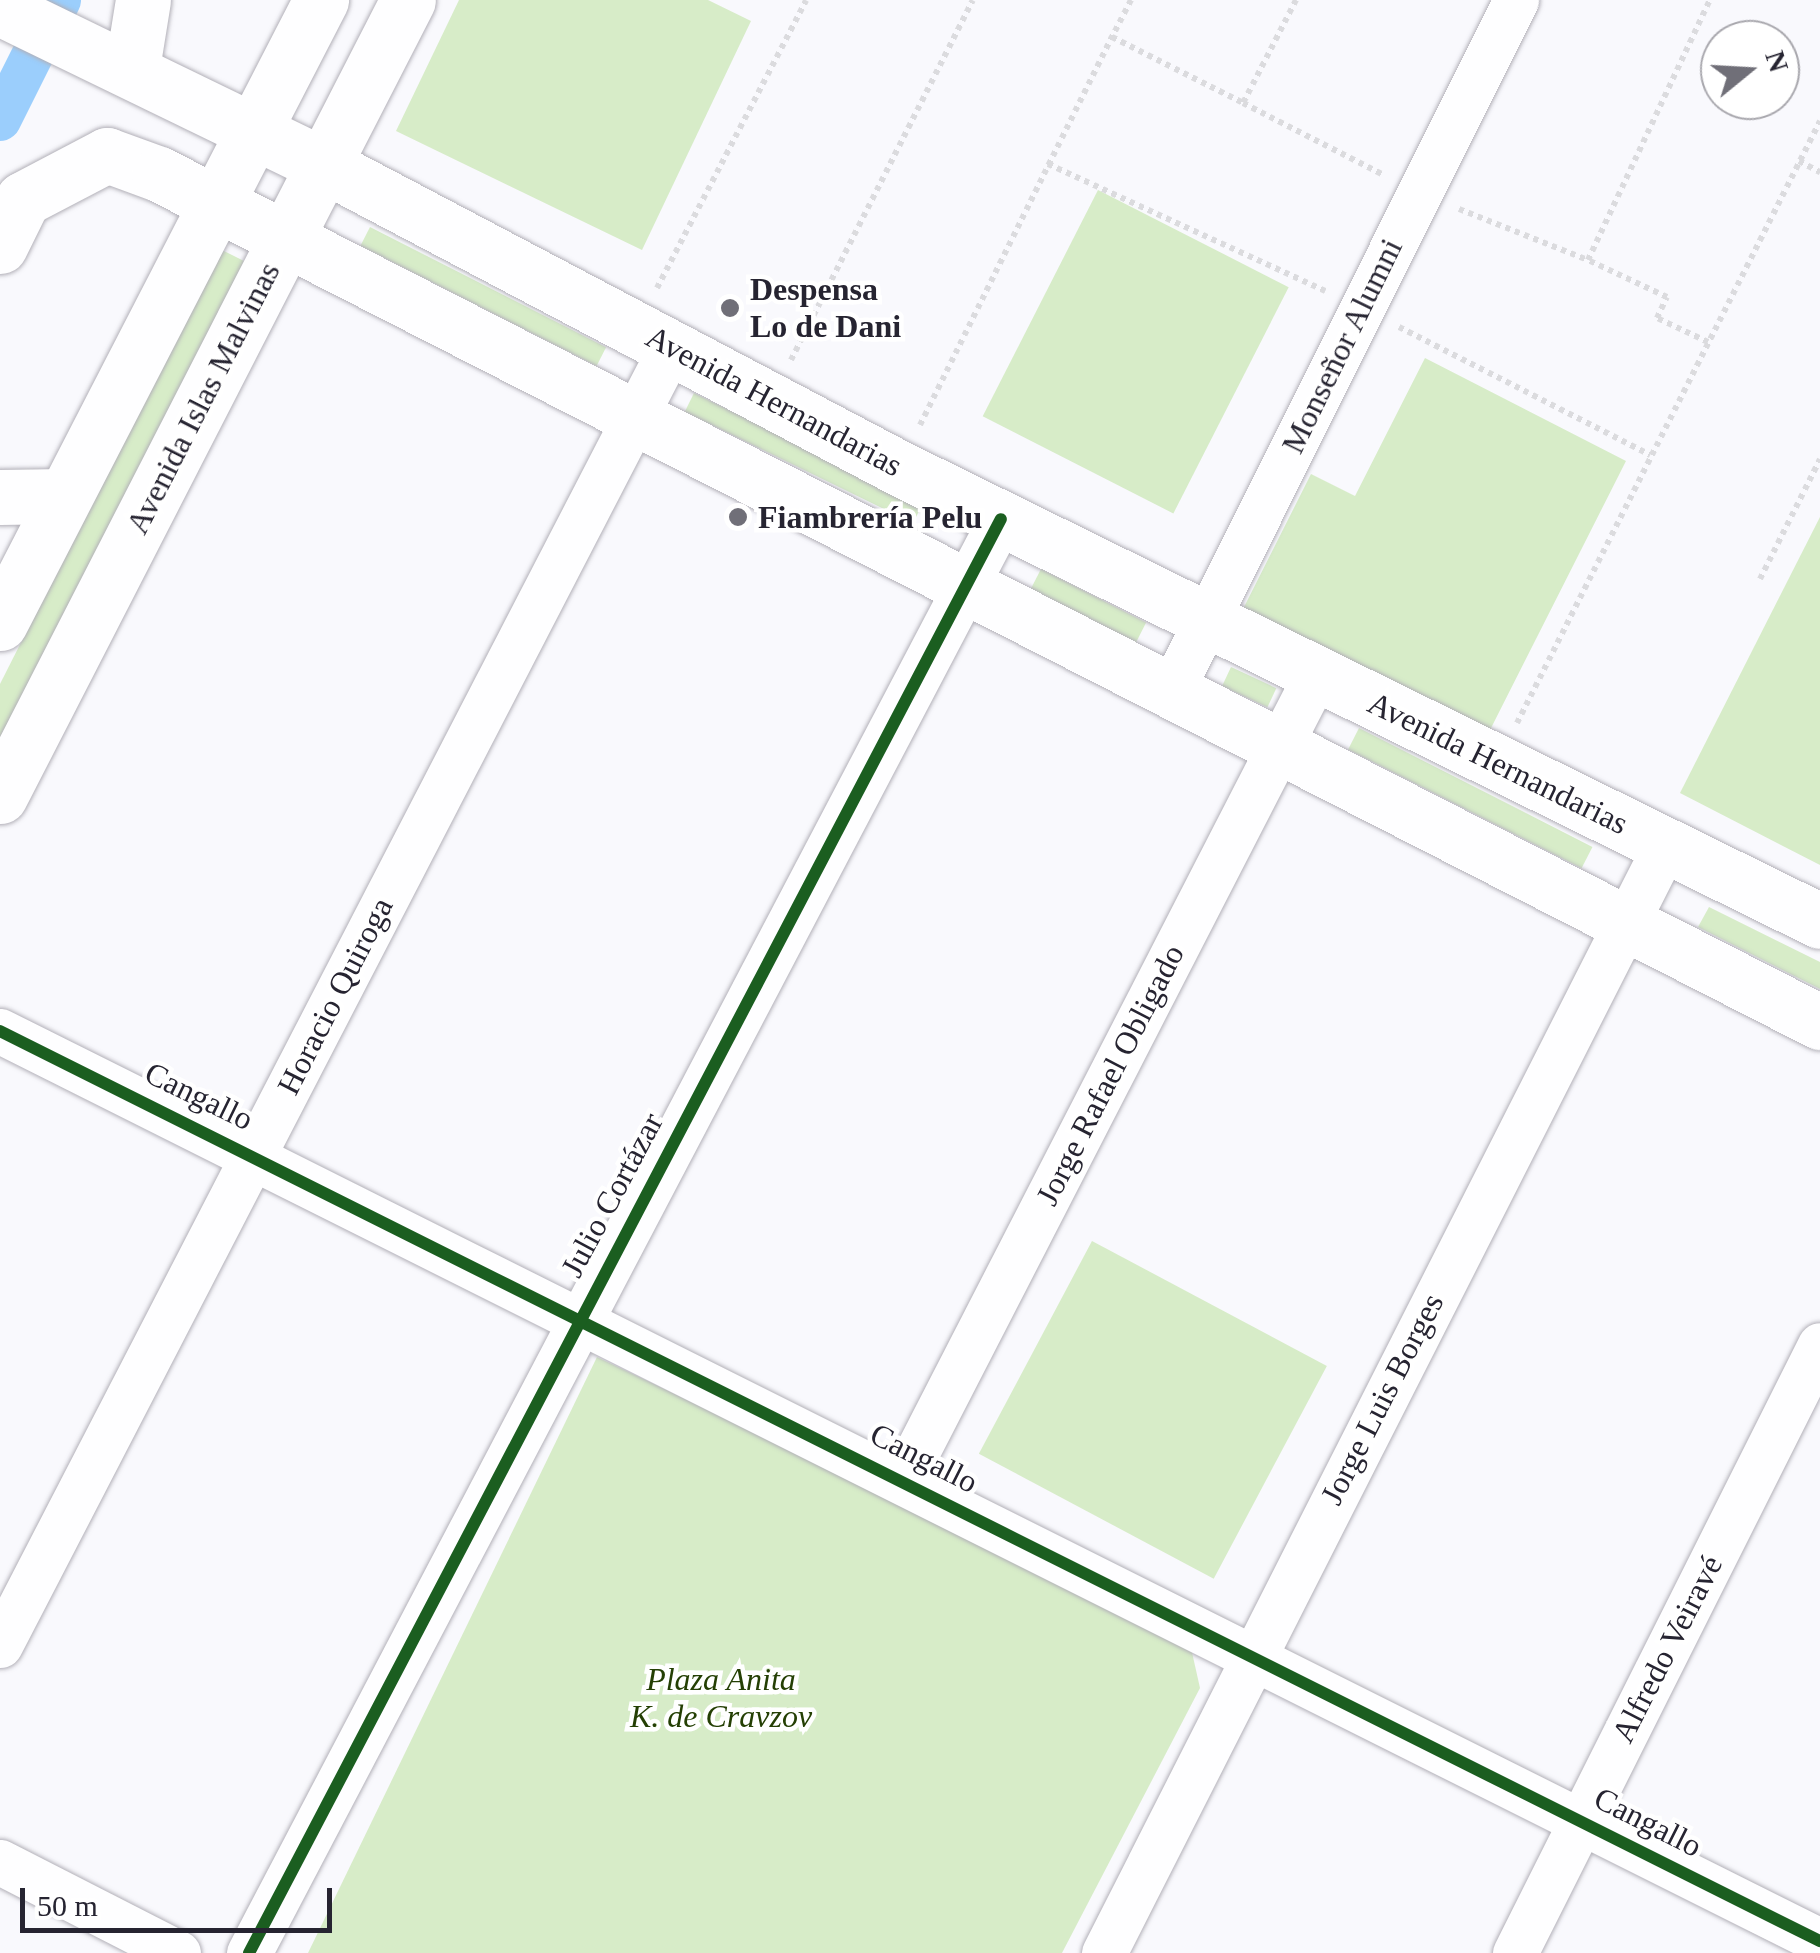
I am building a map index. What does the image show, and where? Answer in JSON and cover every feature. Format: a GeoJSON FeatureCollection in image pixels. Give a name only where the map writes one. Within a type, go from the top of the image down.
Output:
{"type":"FeatureCollection","features":[{"type":"Feature","properties":{"kind":"main road"},"geometry":{"type":"LineString","coordinates":[[132,68],[144,0]]}},
{"type":"Feature","properties":{"kind":"main road"},"geometry":{"type":"LineString","coordinates":[[0,623],[209,206],[256,133],[321,0]]}},
{"type":"Feature","properties":{"kind":"main road","name":"Avenida Islas Malvinas"},"geometry":{"type":"LineString","coordinates":[[0,796],[408,0]]}},
{"type":"Feature","properties":{"kind":"main road","name":"Avenida Hernandarias"},"geometry":{"type":"LineString","coordinates":[[0,8],[132,68],[324,164],[773,397],[899,468],[1498,762],[1664,848],[1820,921]]}},
{"type":"Feature","properties":{"kind":"main road"},"geometry":{"type":"LineString","coordinates":[[0,246],[23,200],[108,155],[209,206],[285,238],[636,414],[968,583],[1170,693],[1820,1022]]}},
{"type":"Feature","properties":{"kind":"main road"},"geometry":{"type":"LineString","coordinates":[[0,498],[64,496]]}},
{"type":"Feature","properties":{"kind":"street","name":"Monseñor Alumni"},"geometry":{"type":"LineString","coordinates":[[1170,693],[1516,0]]}},
{"type":"Feature","properties":{"kind":"street","name":"Horacio Quiroga"},"geometry":{"type":"LineString","coordinates":[[0,1645],[636,414],[654,338]]}},
{"type":"Feature","properties":{"kind":"street","name":"Julio Cortázar"},"geometry":{"type":"LineString","coordinates":[[249,1953],[578,1319],[1001,519]]}},
{"type":"Feature","properties":{"kind":"street","name":"Jorge Rafael Obligado"},"geometry":{"type":"LineString","coordinates":[[904,1477],[1317,673]]}},
{"type":"Feature","properties":{"kind":"street","name":"Jorge Luis Borges"},"geometry":{"type":"LineString","coordinates":[[1104,1953],[1250,1658],[1664,848]]}},
{"type":"Feature","properties":{"kind":"street","name":"Cangallo"},"geometry":{"type":"LineString","coordinates":[[0,1031],[254,1152],[578,1319],[904,1477],[1250,1658],[1582,1818],[1820,1941]]}},
{"type":"Feature","properties":{"kind":"street","name":"Alfredo Veiravé"},"geometry":{"type":"LineString","coordinates":[[1515,1953],[1820,1345]]}},
{"type":"Feature","properties":{"kind":"street"},"geometry":{"type":"LineString","coordinates":[[0,1862],[178,1953]]}},
{"type":"Feature","properties":{"kind":"path"},"geometry":{"type":"LineString","coordinates":[[654,338],[806,0]]}},
{"type":"Feature","properties":{"kind":"path"},"geometry":{"type":"LineString","coordinates":[[773,397],[973,0]]}},
{"type":"Feature","properties":{"kind":"path"},"geometry":{"type":"LineString","coordinates":[[899,468],[1131,0]]}},
{"type":"Feature","properties":{"kind":"path"},"geometry":{"type":"LineString","coordinates":[[1243,103],[1296,0]]}},
{"type":"Feature","properties":{"kind":"path"},"geometry":{"type":"LineString","coordinates":[[1588,260],[1710,0]]}},
{"type":"Feature","properties":{"kind":"path"},"geometry":{"type":"LineString","coordinates":[[1112,37],[1419,193],[1588,260],[1667,297],[1657,318],[1708,342]]}},
{"type":"Feature","properties":{"kind":"path"},"geometry":{"type":"LineString","coordinates":[[1498,762],[1820,122]]}},
{"type":"Feature","properties":{"kind":"path"},"geometry":{"type":"LineString","coordinates":[[1799,161],[1820,172]]}},
{"type":"Feature","properties":{"kind":"path"},"geometry":{"type":"LineString","coordinates":[[1760,579],[1820,459]]}},
{"type":"Feature","properties":{"kind":"green space"},"geometry":{"type":"Polygon","coordinates":[[[459,0],[708,0],[751,21],[642,250],[396,131],[459,0]]]}},
{"type":"Feature","properties":{"kind":"green space"},"geometry":{"type":"Polygon","coordinates":[[[1098,190],[1289,287],[1173,513],[983,416],[1098,190]]]}},
{"type":"Feature","properties":{"kind":"green space"},"geometry":{"type":"Polygon","coordinates":[[[370,227],[606,347],[597,366],[360,246],[370,227]]]}},
{"type":"Feature","properties":{"kind":"green space"},"geometry":{"type":"Polygon","coordinates":[[[220,249],[244,261],[0,748],[0,684],[220,249]]]}},
{"type":"Feature","properties":{"kind":"green space"},"geometry":{"type":"Polygon","coordinates":[[[1425,358],[1626,461],[1488,734],[1243,609],[1311,474],[1355,496],[1425,358]]]}},
{"type":"Feature","properties":{"kind":"green space"},"geometry":{"type":"Polygon","coordinates":[[[694,393],[922,504],[913,523],[685,412],[694,393]]]}},
{"type":"Feature","properties":{"kind":"green space"},"geometry":{"type":"Polygon","coordinates":[[[1820,517],[1820,865],[1680,793],[1820,517]]]}},
{"type":"Feature","properties":{"kind":"green space"},"geometry":{"type":"Polygon","coordinates":[[[1041,569],[1146,623],[1136,642],[1031,589],[1041,569]]]}},
{"type":"Feature","properties":{"kind":"green space"},"geometry":{"type":"Polygon","coordinates":[[[1231,667],[1276,688],[1267,707],[1222,686],[1231,667]]]}},
{"type":"Feature","properties":{"kind":"green space"},"geometry":{"type":"Polygon","coordinates":[[[1359,728],[1592,847],[1582,868],[1348,749],[1359,728]]]}},
{"type":"Feature","properties":{"kind":"green space"},"geometry":{"type":"Polygon","coordinates":[[[1709,907],[1820,962],[1820,989],[1698,927],[1709,907]]]}},
{"type":"Feature","properties":{"kind":"green space"},"geometry":{"type":"Polygon","coordinates":[[[1092,1241],[1327,1366],[1214,1579],[979,1454],[1092,1241]]]}},
{"type":"Feature","properties":{"kind":"green space","name":"Plaza Anita K. de Cravzov"},"geometry":{"type":"Polygon","coordinates":[[[597,1357],[1189,1639],[1200,1688],[1062,1953],[308,1953],[597,1357]]]}},
{"type":"Feature","properties":{"kind":"waterway"},"geometry":{"type":"LineString","coordinates":[[0,120],[60,0]]}},
{"type":"Feature","properties":{"kind":"cycle path"},"geometry":{"type":"LineString","coordinates":[[249,1953],[1001,519]]}},
{"type":"Feature","properties":{"kind":"cycle path"},"geometry":{"type":"LineString","coordinates":[[0,1031],[1820,1941]]}},
{"type":"Feature","properties":{"kind":"place","name":"Despensa Lo de Dani"},"geometry":{"type":"Point","coordinates":[730,308]}},
{"type":"Feature","properties":{"kind":"place","name":"Fiambrería Pelu"},"geometry":{"type":"Point","coordinates":[738,517]}}]}
